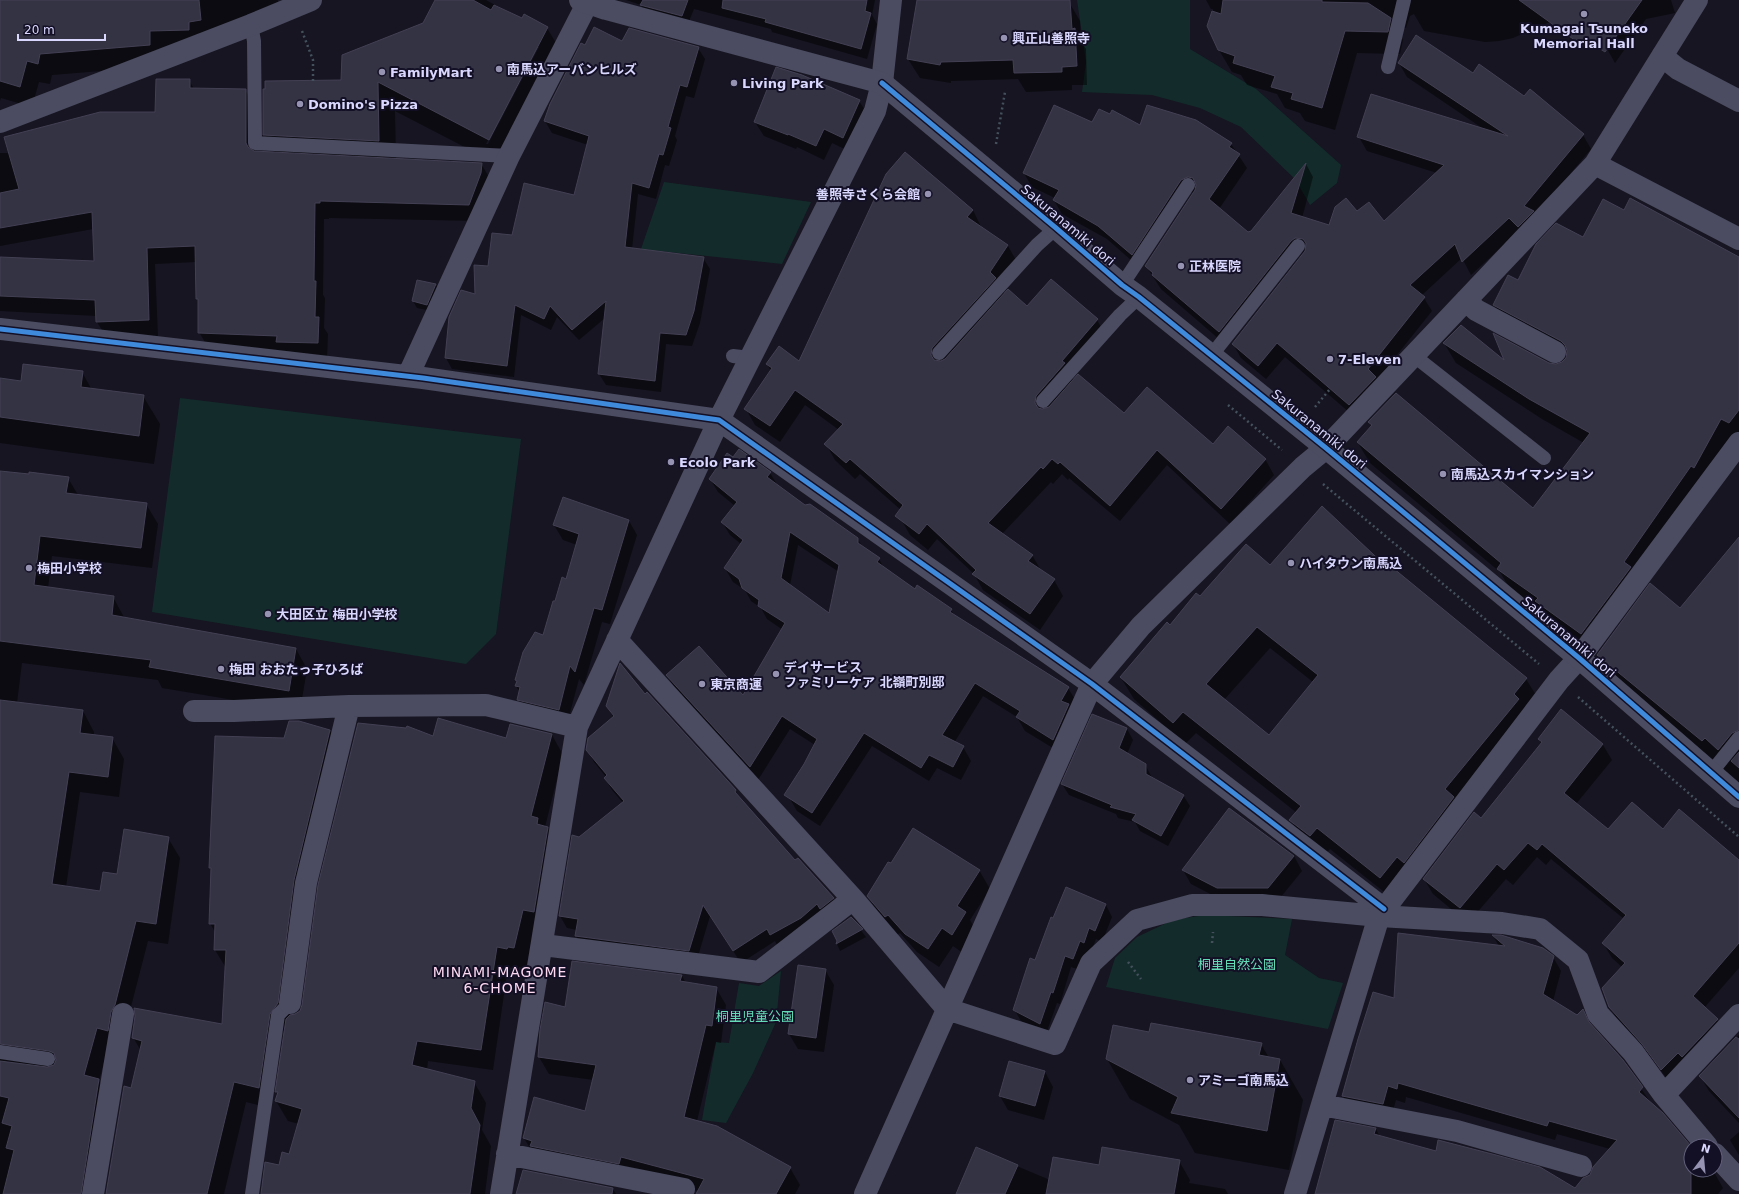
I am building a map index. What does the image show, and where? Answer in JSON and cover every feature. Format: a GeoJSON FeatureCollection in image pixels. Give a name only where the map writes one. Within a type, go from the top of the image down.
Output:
{"type":"FeatureCollection","features":[{"type":"Feature","properties":{"kind":"street"},"geometry":{"type":"LineString","coordinates":[[501,1194],[543,945],[577,728],[719,420],[742,357],[876,111],[882,83],[892,0]]}},
{"type":"Feature","properties":{"kind":"street"},"geometry":{"type":"LineString","coordinates":[[866,1194],[1092,684],[1141,626],[1303,468],[1326,448],[1594,164],[1697,0]]}},
{"type":"Feature","properties":{"kind":"street"},"geometry":{"type":"LineString","coordinates":[[408,376],[510,156],[586,1],[606,9],[882,83]]}},
{"type":"Feature","properties":{"kind":"street"},"geometry":{"type":"LineString","coordinates":[[0,122],[251,25],[301,4]]}},
{"type":"Feature","properties":{"kind":"street"},"geometry":{"type":"LineString","coordinates":[[1662,56],[1678,69],[1739,101]]}},
{"type":"Feature","properties":{"kind":"street","name":"Sakuranamiki dori"},"geometry":{"type":"LineString","coordinates":[[882,83],[1130,291],[1326,448],[1578,658],[1710,774],[1739,797]]}},
{"type":"Feature","properties":{"kind":"street"},"geometry":{"type":"LineString","coordinates":[[1594,164],[1739,239]]}},
{"type":"Feature","properties":{"kind":"street"},"geometry":{"type":"LineString","coordinates":[[1466,300],[1476,310],[1555,352]]}},
{"type":"Feature","properties":{"kind":"street"},"geometry":{"type":"LineString","coordinates":[[0,329],[408,376],[719,420],[1092,684],[1382,913]]}},
{"type":"Feature","properties":{"kind":"street"},"geometry":{"type":"LineString","coordinates":[[1295,1194],[1382,913],[1559,680],[1578,658],[1739,443]]}},
{"type":"Feature","properties":{"kind":"street"},"geometry":{"type":"LineString","coordinates":[[617,640],[853,899],[947,1009],[1055,1044],[1091,963],[1137,920],[1192,905],[1262,905],[1382,913],[1502,923],[1540,929],[1578,960],[1598,1014],[1633,1052],[1664,1095],[1700,1138]]}},
{"type":"Feature","properties":{"kind":"street"},"geometry":{"type":"LineString","coordinates":[[194,711],[234,711],[349,706],[486,705],[577,728]]}},
{"type":"Feature","properties":{"kind":"street"},"geometry":{"type":"LineString","coordinates":[[290,1002],[306,883],[349,706]]}},
{"type":"Feature","properties":{"kind":"street"},"geometry":{"type":"LineString","coordinates":[[543,945],[759,972],[853,899]]}},
{"type":"Feature","properties":{"kind":"street"},"geometry":{"type":"LineString","coordinates":[[93,1194],[122,1014]]}},
{"type":"Feature","properties":{"kind":"street"},"geometry":{"type":"LineString","coordinates":[[1664,1095],[1739,1015]]}},
{"type":"Feature","properties":{"kind":"street"},"geometry":{"type":"LineString","coordinates":[[1322,1105],[1457,1131],[1582,1166]]}},
{"type":"Feature","properties":{"kind":"street"},"geometry":{"type":"LineString","coordinates":[[507,1154],[684,1192]]}},
{"type":"Feature","properties":{"kind":"street"},"geometry":{"type":"LineString","coordinates":[[1723,1163],[1739,1180]]}},
{"type":"Feature","properties":{"kind":"lane"},"geometry":{"type":"LineString","coordinates":[[1388,67],[1404,0]]}},
{"type":"Feature","properties":{"kind":"lane"},"geometry":{"type":"LineString","coordinates":[[251,25],[254,41],[255,143],[510,156]]}},
{"type":"Feature","properties":{"kind":"lane"},"geometry":{"type":"LineString","coordinates":[[1043,401],[1120,315],[1130,291],[1188,185]]}},
{"type":"Feature","properties":{"kind":"lane"},"geometry":{"type":"LineString","coordinates":[[939,353],[1037,245],[1056,228]]}},
{"type":"Feature","properties":{"kind":"lane"},"geometry":{"type":"LineString","coordinates":[[1211,356],[1298,246]]}},
{"type":"Feature","properties":{"kind":"lane"},"geometry":{"type":"LineString","coordinates":[[1413,355],[1544,458]]}},
{"type":"Feature","properties":{"kind":"lane"},"geometry":{"type":"LineString","coordinates":[[1710,774],[1739,738]]}},
{"type":"Feature","properties":{"kind":"lane"},"geometry":{"type":"LineString","coordinates":[[252,1194],[278,1015],[290,1002]]}},
{"type":"Feature","properties":{"kind":"lane"},"geometry":{"type":"LineString","coordinates":[[0,1052],[48,1059]]}},
{"type":"Feature","properties":{"kind":"path"},"geometry":{"type":"LineString","coordinates":[[301,4],[313,60],[313,81]]}},
{"type":"Feature","properties":{"kind":"path"},"geometry":{"type":"LineString","coordinates":[[990,174],[1006,92]]}},
{"type":"Feature","properties":{"kind":"path"},"geometry":{"type":"LineString","coordinates":[[1303,468],[1559,680],[1739,837]]}},
{"type":"Feature","properties":{"kind":"path"},"geometry":{"type":"LineString","coordinates":[[1125,958],[1141,979]]}},
{"type":"Feature","properties":{"kind":"green space"},"geometry":{"type":"Polygon","coordinates":[[[1077,0],[1190,0],[1190,49],[1256,89],[1341,165],[1337,183],[1310,205],[1295,179],[1241,127],[1200,108],[1152,95],[1082,92],[1086,62],[1077,0]]]}},
{"type":"Feature","properties":{"kind":"green space"},"geometry":{"type":"Polygon","coordinates":[[[664,182],[811,202],[782,264],[641,249],[664,182]]]}},
{"type":"Feature","properties":{"kind":"green space"},"geometry":{"type":"Polygon","coordinates":[[[180,398],[521,439],[496,634],[466,664],[152,612],[180,398]]]}},
{"type":"Feature","properties":{"kind":"green space","name":"桐里自然公園"},"geometry":{"type":"Polygon","coordinates":[[[1205,915],[1292,919],[1285,955],[1319,978],[1343,983],[1328,1029],[1106,987],[1115,958],[1137,937],[1173,920],[1205,915]]]}},
{"type":"Feature","properties":{"kind":"green space","name":"桐里児童公園"},"geometry":{"type":"Polygon","coordinates":[[[781,971],[776,1022],[753,1073],[726,1123],[702,1120],[716,1042],[729,1043],[739,983],[759,986],[781,971]]]}},
{"type":"Feature","properties":{"kind":"building"},"geometry":{"type":"Polygon","coordinates":[[[0,0],[199,0],[201,20],[189,22],[189,30],[150,31],[150,45],[40,54],[38,64],[27,61],[20,87],[0,81],[0,0]]]}},
{"type":"Feature","properties":{"kind":"building"},"geometry":{"type":"Polygon","coordinates":[[[435,0],[473,0],[491,10],[494,5],[522,18],[524,14],[548,27],[489,140],[378,82],[379,141],[263,135],[263,89],[265,89],[265,81],[341,80],[342,55],[423,23],[435,0]]]}},
{"type":"Feature","properties":{"kind":"building"},"geometry":{"type":"Polygon","coordinates":[[[643,0],[688,0],[682,16],[640,5],[643,0]]]}},
{"type":"Feature","properties":{"kind":"building"},"geometry":{"type":"Polygon","coordinates":[[[723,0],[867,0],[865,11],[871,13],[861,49],[765,22],[766,19],[722,8],[723,0]]]}},
{"type":"Feature","properties":{"kind":"building"},"geometry":{"type":"Polygon","coordinates":[[[917,0],[1070,0],[1072,29],[1075,28],[1077,66],[1062,67],[1062,72],[1014,73],[1013,60],[941,62],[940,65],[907,59],[917,0]]]}},
{"type":"Feature","properties":{"kind":"building"},"geometry":{"type":"Polygon","coordinates":[[[1223,0],[1322,0],[1322,2],[1368,3],[1391,18],[1388,32],[1345,31],[1322,108],[1291,99],[1293,93],[1271,87],[1275,76],[1233,63],[1235,56],[1218,50],[1207,26],[1212,11],[1221,14],[1223,0]]]}},
{"type":"Feature","properties":{"kind":"building"},"geometry":{"type":"Polygon","coordinates":[[[1519,0],[1642,0],[1605,52],[1591,43],[1587,49],[1519,0]]]}},
{"type":"Feature","properties":{"kind":"building"},"geometry":{"type":"Polygon","coordinates":[[[594,27],[622,41],[629,28],[699,47],[687,87],[680,85],[668,127],[671,128],[663,155],[659,154],[649,188],[632,183],[625,247],[704,257],[694,311],[686,335],[660,333],[655,381],[598,374],[606,301],[572,330],[550,306],[544,319],[515,305],[507,366],[445,358],[449,317],[461,290],[475,294],[474,265],[488,266],[492,233],[512,235],[524,183],[574,195],[589,136],[544,121],[550,104],[581,43],[585,45],[594,27]]]}},
{"type":"Feature","properties":{"kind":"building"},"geometry":{"type":"Polygon","coordinates":[[[1416,35],[1473,73],[1479,64],[1524,96],[1530,89],[1584,134],[1524,206],[1534,211],[1518,227],[1509,218],[1462,262],[1455,244],[1410,285],[1425,297],[1368,369],[1376,377],[1349,405],[1277,343],[1258,366],[1232,344],[1305,251],[1306,243],[1303,239],[1295,238],[1291,241],[1219,332],[1152,275],[1153,273],[1145,266],[1195,190],[1196,185],[1193,178],[1188,177],[1181,180],[1132,255],[1098,226],[1053,200],[1059,190],[1023,173],[1054,105],[1092,122],[1099,109],[1110,114],[1112,110],[1140,125],[1147,105],[1196,120],[1232,143],[1229,147],[1240,154],[1209,199],[1248,232],[1251,231],[1306,163],[1291,213],[1329,225],[1335,207],[1346,198],[1357,211],[1369,202],[1384,221],[1444,165],[1357,137],[1371,94],[1508,136],[1398,63],[1416,35]]]}},
{"type":"Feature","properties":{"kind":"building"},"geometry":{"type":"Polygon","coordinates":[[[776,67],[802,75],[860,100],[843,138],[824,129],[816,146],[754,122],[776,67]]]}},
{"type":"Feature","properties":{"kind":"building"},"geometry":{"type":"Polygon","coordinates":[[[156,79],[190,79],[190,88],[246,89],[246,143],[248,147],[254,151],[482,163],[481,173],[469,205],[320,201],[320,203],[315,203],[314,281],[316,281],[315,317],[319,317],[318,343],[276,342],[277,336],[198,333],[195,246],[147,248],[149,320],[96,322],[95,300],[0,296],[0,257],[94,261],[92,212],[0,228],[0,193],[19,189],[4,137],[100,112],[155,112],[156,79]]]}},
{"type":"Feature","properties":{"kind":"building"},"geometry":{"type":"Polygon","coordinates":[[[905,152],[973,210],[967,217],[1008,245],[990,272],[996,278],[932,348],[931,355],[934,360],[941,361],[945,359],[1008,289],[1027,306],[1051,279],[1098,319],[1062,361],[1065,363],[1036,396],[1035,403],[1038,408],[1042,409],[1049,407],[1078,374],[1124,413],[1147,387],[1213,444],[1228,426],[1266,459],[1221,509],[1157,450],[1110,506],[1060,462],[1058,464],[1052,459],[1043,469],[1041,467],[988,523],[1033,555],[1028,561],[1055,579],[1030,614],[972,574],[976,570],[927,524],[919,534],[895,516],[903,505],[850,459],[846,463],[824,444],[843,424],[795,390],[770,426],[744,409],[772,368],[766,364],[779,346],[799,361],[886,174],[905,152]]]}},
{"type":"Feature","properties":{"kind":"building"},"geometry":{"type":"Polygon","coordinates":[[[1630,198],[1739,257],[1739,410],[1729,423],[1721,419],[1694,468],[1691,466],[1624,562],[1631,567],[1581,634],[1535,601],[1538,598],[1497,569],[1501,563],[1357,442],[1372,425],[1368,422],[1396,393],[1533,508],[1590,433],[1529,399],[1443,343],[1461,325],[1504,360],[1493,333],[1549,363],[1556,364],[1562,362],[1566,358],[1567,351],[1565,345],[1561,341],[1493,305],[1508,275],[1518,280],[1536,244],[1556,223],[1583,237],[1603,199],[1624,210],[1630,198]]]}},
{"type":"Feature","properties":{"kind":"building"},"geometry":{"type":"Polygon","coordinates":[[[417,280],[436,284],[427,305],[412,301],[417,280]]]}},
{"type":"Feature","properties":{"kind":"building"},"geometry":{"type":"Polygon","coordinates":[[[23,364],[83,371],[81,387],[144,395],[139,436],[0,417],[0,378],[21,381],[23,364]]]}},
{"type":"Feature","properties":{"kind":"building"},"geometry":{"type":"Polygon","coordinates":[[[739,449],[771,472],[767,477],[805,505],[810,504],[858,538],[858,543],[880,558],[877,562],[915,589],[917,585],[952,609],[950,612],[1069,687],[1061,701],[1069,704],[1053,740],[1016,717],[1020,711],[975,683],[942,735],[964,746],[953,767],[929,755],[921,768],[864,733],[812,813],[784,795],[804,764],[817,739],[782,716],[750,767],[666,675],[699,646],[743,695],[785,623],[758,606],[759,600],[742,588],[739,579],[724,568],[743,540],[721,522],[737,502],[709,479],[727,453],[733,457],[739,449]],[[790,532],[781,578],[829,613],[839,565],[790,532]]]}},
{"type":"Feature","properties":{"kind":"building"},"geometry":{"type":"Polygon","coordinates":[[[0,471],[29,474],[29,472],[69,477],[66,493],[147,503],[141,548],[40,536],[34,585],[114,596],[112,615],[296,648],[289,691],[149,667],[151,660],[0,641],[0,471]]]}},
{"type":"Feature","properties":{"kind":"building"},"geometry":{"type":"Polygon","coordinates":[[[563,497],[629,520],[602,610],[594,608],[575,672],[570,666],[559,710],[517,700],[520,687],[515,686],[517,681],[515,680],[523,652],[535,632],[543,635],[562,577],[566,579],[579,534],[553,525],[563,497]]]}},
{"type":"Feature","properties":{"kind":"building"},"geometry":{"type":"Polygon","coordinates":[[[1322,506],[1391,571],[1393,568],[1527,678],[1514,694],[1519,699],[1445,789],[1454,797],[1404,863],[1397,857],[1380,878],[1317,828],[1310,836],[1289,820],[1301,806],[1183,712],[1173,723],[1120,677],[1167,622],[1170,625],[1196,593],[1200,596],[1246,544],[1270,565],[1322,506]],[[1257,627],[1206,684],[1269,735],[1318,675],[1257,627]]]}},
{"type":"Feature","properties":{"kind":"building"},"geometry":{"type":"Polygon","coordinates":[[[1739,537],[1739,730],[1732,733],[1718,750],[1705,738],[1702,741],[1597,655],[1650,583],[1680,608],[1739,537]]]}},
{"type":"Feature","properties":{"kind":"building"},"geometry":{"type":"Polygon","coordinates":[[[620,663],[645,694],[647,692],[736,790],[735,792],[795,860],[798,858],[834,898],[820,909],[817,904],[801,918],[770,935],[767,929],[733,951],[703,905],[689,951],[575,936],[578,919],[559,916],[572,835],[579,837],[624,801],[604,778],[607,775],[586,750],[588,738],[614,716],[606,706],[620,663]]]}},
{"type":"Feature","properties":{"kind":"building"},"geometry":{"type":"Polygon","coordinates":[[[0,700],[83,710],[80,733],[113,737],[108,777],[69,772],[52,884],[100,891],[103,872],[117,874],[124,829],[169,837],[156,924],[136,921],[115,1005],[111,1012],[108,1031],[97,1028],[84,1075],[99,1079],[81,1194],[3,1194],[14,1150],[6,1148],[12,1126],[2,1123],[9,1098],[0,1096],[0,1061],[47,1067],[54,1065],[56,1060],[54,1053],[49,1051],[0,1044],[0,700]]]}},
{"type":"Feature","properties":{"kind":"building"},"geometry":{"type":"Polygon","coordinates":[[[1561,709],[1603,744],[1564,793],[1608,829],[1632,802],[1663,829],[1679,809],[1739,860],[1739,943],[1693,996],[1718,1019],[1682,1057],[1678,1053],[1661,1070],[1642,1044],[1609,1007],[1602,988],[1625,963],[1602,943],[1626,915],[1542,844],[1537,850],[1528,843],[1504,870],[1497,864],[1460,908],[1423,879],[1474,812],[1481,818],[1542,742],[1538,739],[1561,709]]]}},
{"type":"Feature","properties":{"kind":"building"},"geometry":{"type":"Polygon","coordinates":[[[1092,714],[1127,728],[1119,748],[1146,764],[1146,774],[1184,795],[1161,836],[1132,820],[1136,814],[1110,807],[1112,805],[1061,784],[1092,714]]]}},
{"type":"Feature","properties":{"kind":"building"},"geometry":{"type":"Polygon","coordinates":[[[438,718],[506,738],[510,724],[552,734],[531,816],[538,818],[537,824],[548,827],[534,912],[523,910],[514,948],[508,947],[507,949],[497,947],[481,1050],[417,1041],[412,1065],[475,1081],[471,1108],[480,1125],[470,1194],[261,1194],[265,1162],[279,1165],[282,1152],[289,1154],[302,1109],[275,1101],[278,1092],[275,1092],[286,1019],[290,1015],[300,1011],[302,1005],[318,885],[358,723],[406,728],[407,726],[433,736],[438,718]]]}},
{"type":"Feature","properties":{"kind":"building"},"geometry":{"type":"Polygon","coordinates":[[[289,721],[299,721],[330,730],[294,880],[278,1003],[270,1014],[259,1088],[234,1082],[207,1194],[106,1194],[124,1086],[131,1088],[142,1041],[132,1038],[135,1016],[134,1008],[222,1024],[226,950],[214,950],[215,924],[209,924],[211,868],[209,868],[215,736],[284,738],[289,721]]]}},
{"type":"Feature","properties":{"kind":"building"},"geometry":{"type":"Polygon","coordinates":[[[1739,752],[1739,768],[1731,761],[1739,752]]]}},
{"type":"Feature","properties":{"kind":"building"},"geometry":{"type":"Polygon","coordinates":[[[1229,808],[1294,856],[1268,888],[1217,888],[1182,870],[1229,808]]]}},
{"type":"Feature","properties":{"kind":"building"},"geometry":{"type":"Polygon","coordinates":[[[913,828],[980,870],[957,906],[966,912],[952,935],[942,928],[928,949],[905,934],[888,915],[885,917],[867,896],[888,862],[891,863],[913,828]]]}},
{"type":"Feature","properties":{"kind":"building"},"geometry":{"type":"Polygon","coordinates":[[[1066,887],[1106,904],[1095,931],[1089,928],[1084,943],[1080,941],[1073,959],[1065,956],[1053,993],[1051,992],[1040,1024],[1013,1010],[1030,958],[1035,960],[1051,917],[1053,918],[1066,887]]]}},
{"type":"Feature","properties":{"kind":"building"},"geometry":{"type":"Polygon","coordinates":[[[851,917],[863,929],[836,944],[837,941],[832,931],[851,917]]]}},
{"type":"Feature","properties":{"kind":"building"},"geometry":{"type":"Polygon","coordinates":[[[1398,933],[1505,946],[1492,935],[1501,935],[1543,948],[1554,956],[1543,994],[1577,1015],[1583,1009],[1589,1022],[1623,1060],[1643,1087],[1639,1092],[1663,1113],[1684,1138],[1683,1138],[1683,1178],[1691,1178],[1691,1194],[1315,1194],[1335,1120],[1376,1128],[1374,1134],[1436,1151],[1438,1140],[1540,1167],[1575,1188],[1583,1178],[1590,1175],[1593,1167],[1617,1140],[1549,1121],[1547,1126],[1398,1083],[1397,1089],[1388,1086],[1383,1104],[1342,1096],[1373,992],[1394,998],[1398,933]]]}},
{"type":"Feature","properties":{"kind":"building"},"geometry":{"type":"Polygon","coordinates":[[[572,961],[682,975],[680,981],[717,987],[712,1026],[706,1025],[684,1117],[717,1126],[791,1167],[776,1194],[696,1194],[704,1179],[621,1157],[619,1164],[530,1146],[532,1141],[523,1138],[534,1097],[585,1111],[596,1065],[538,1057],[540,1030],[545,1002],[565,1007],[572,961]]]}},
{"type":"Feature","properties":{"kind":"building"},"geometry":{"type":"Polygon","coordinates":[[[798,965],[826,969],[816,1038],[788,1034],[798,965]]]}},
{"type":"Feature","properties":{"kind":"building","name":"アミーゴ南馬込"},"geometry":{"type":"Polygon","coordinates":[[[1151,1023],[1262,1043],[1259,1055],[1280,1059],[1267,1131],[1171,1113],[1178,1097],[1106,1059],[1113,1025],[1149,1032],[1151,1023]]]}},
{"type":"Feature","properties":{"kind":"building"},"geometry":{"type":"Polygon","coordinates":[[[1736,1037],[1739,1039],[1739,1118],[1699,1076],[1736,1037]]]}},
{"type":"Feature","properties":{"kind":"building"},"geometry":{"type":"Polygon","coordinates":[[[1009,1061],[1045,1071],[1035,1106],[999,1096],[1009,1061]]]}},
{"type":"Feature","properties":{"kind":"building"},"geometry":{"type":"Polygon","coordinates":[[[976,1147],[1018,1165],[1005,1194],[956,1194],[976,1147]]]}},
{"type":"Feature","properties":{"kind":"building"},"geometry":{"type":"Polygon","coordinates":[[[1102,1147],[1180,1160],[1174,1194],[1046,1194],[1053,1157],[1099,1165],[1102,1147]]]}},
{"type":"Feature","properties":{"kind":"building"},"geometry":{"type":"Polygon","coordinates":[[[523,1170],[613,1188],[612,1194],[516,1194],[523,1170]]]}},
{"type":"Feature","properties":{"kind":"cycle path"},"geometry":{"type":"LineString","coordinates":[[882,83],[1122,285],[1139,297],[1326,448],[1579,658],[1739,797]]}},
{"type":"Feature","properties":{"kind":"cycle path"},"geometry":{"type":"LineString","coordinates":[[0,329],[423,378],[719,420],[1092,684],[1384,909]]}},
{"type":"Feature","properties":{"kind":"place","name":"Kumagai Tsuneko Memorial Hall"},"geometry":{"type":"Point","coordinates":[1584,14]}},
{"type":"Feature","properties":{"kind":"place","name":"興正山善照寺"},"geometry":{"type":"Point","coordinates":[1004,38]}},
{"type":"Feature","properties":{"kind":"place","name":"南馬込アーバンヒルズ"},"geometry":{"type":"Point","coordinates":[499,69]}},
{"type":"Feature","properties":{"kind":"place","name":"FamilyMart"},"geometry":{"type":"Point","coordinates":[382,72]}},
{"type":"Feature","properties":{"kind":"place","name":"Living Park"},"geometry":{"type":"Point","coordinates":[734,83]}},
{"type":"Feature","properties":{"kind":"place","name":"Domino's Pizza"},"geometry":{"type":"Point","coordinates":[300,104]}},
{"type":"Feature","properties":{"kind":"place","name":"善照寺さくら会館"},"geometry":{"type":"Point","coordinates":[928,194]}},
{"type":"Feature","properties":{"kind":"place","name":"正林医院"},"geometry":{"type":"Point","coordinates":[1181,266]}},
{"type":"Feature","properties":{"kind":"place","name":"7-Eleven"},"geometry":{"type":"Point","coordinates":[1330,359]}},
{"type":"Feature","properties":{"kind":"place","name":"Ecolo Park"},"geometry":{"type":"Point","coordinates":[671,462]}},
{"type":"Feature","properties":{"kind":"place","name":"南馬込スカイマンション"},"geometry":{"type":"Point","coordinates":[1443,474]}},
{"type":"Feature","properties":{"kind":"place","name":"ハイタウン南馬込"},"geometry":{"type":"Point","coordinates":[1291,563]}},
{"type":"Feature","properties":{"kind":"place","name":"梅田小学校"},"geometry":{"type":"Point","coordinates":[29,568]}},
{"type":"Feature","properties":{"kind":"place","name":"大田区立 梅田小学校"},"geometry":{"type":"Point","coordinates":[268,614]}},
{"type":"Feature","properties":{"kind":"place","name":"梅田 おおたっ子ひろば"},"geometry":{"type":"Point","coordinates":[221,669]}},
{"type":"Feature","properties":{"kind":"place","name":"デイサービス ファミリーケア 北嶺町別邸"},"geometry":{"type":"Point","coordinates":[776,674]}},
{"type":"Feature","properties":{"kind":"place","name":"東京商運"},"geometry":{"type":"Point","coordinates":[702,684]}},
{"type":"Feature","properties":{"kind":"place","name":"アミーゴ南馬込"},"geometry":{"type":"Point","coordinates":[1190,1080]}},
{"type":"Feature","properties":{"kind":"district","name":"MINAMI-MAGOME 6-CHOME"},"geometry":{"type":"Point","coordinates":[500,980]}}]}
